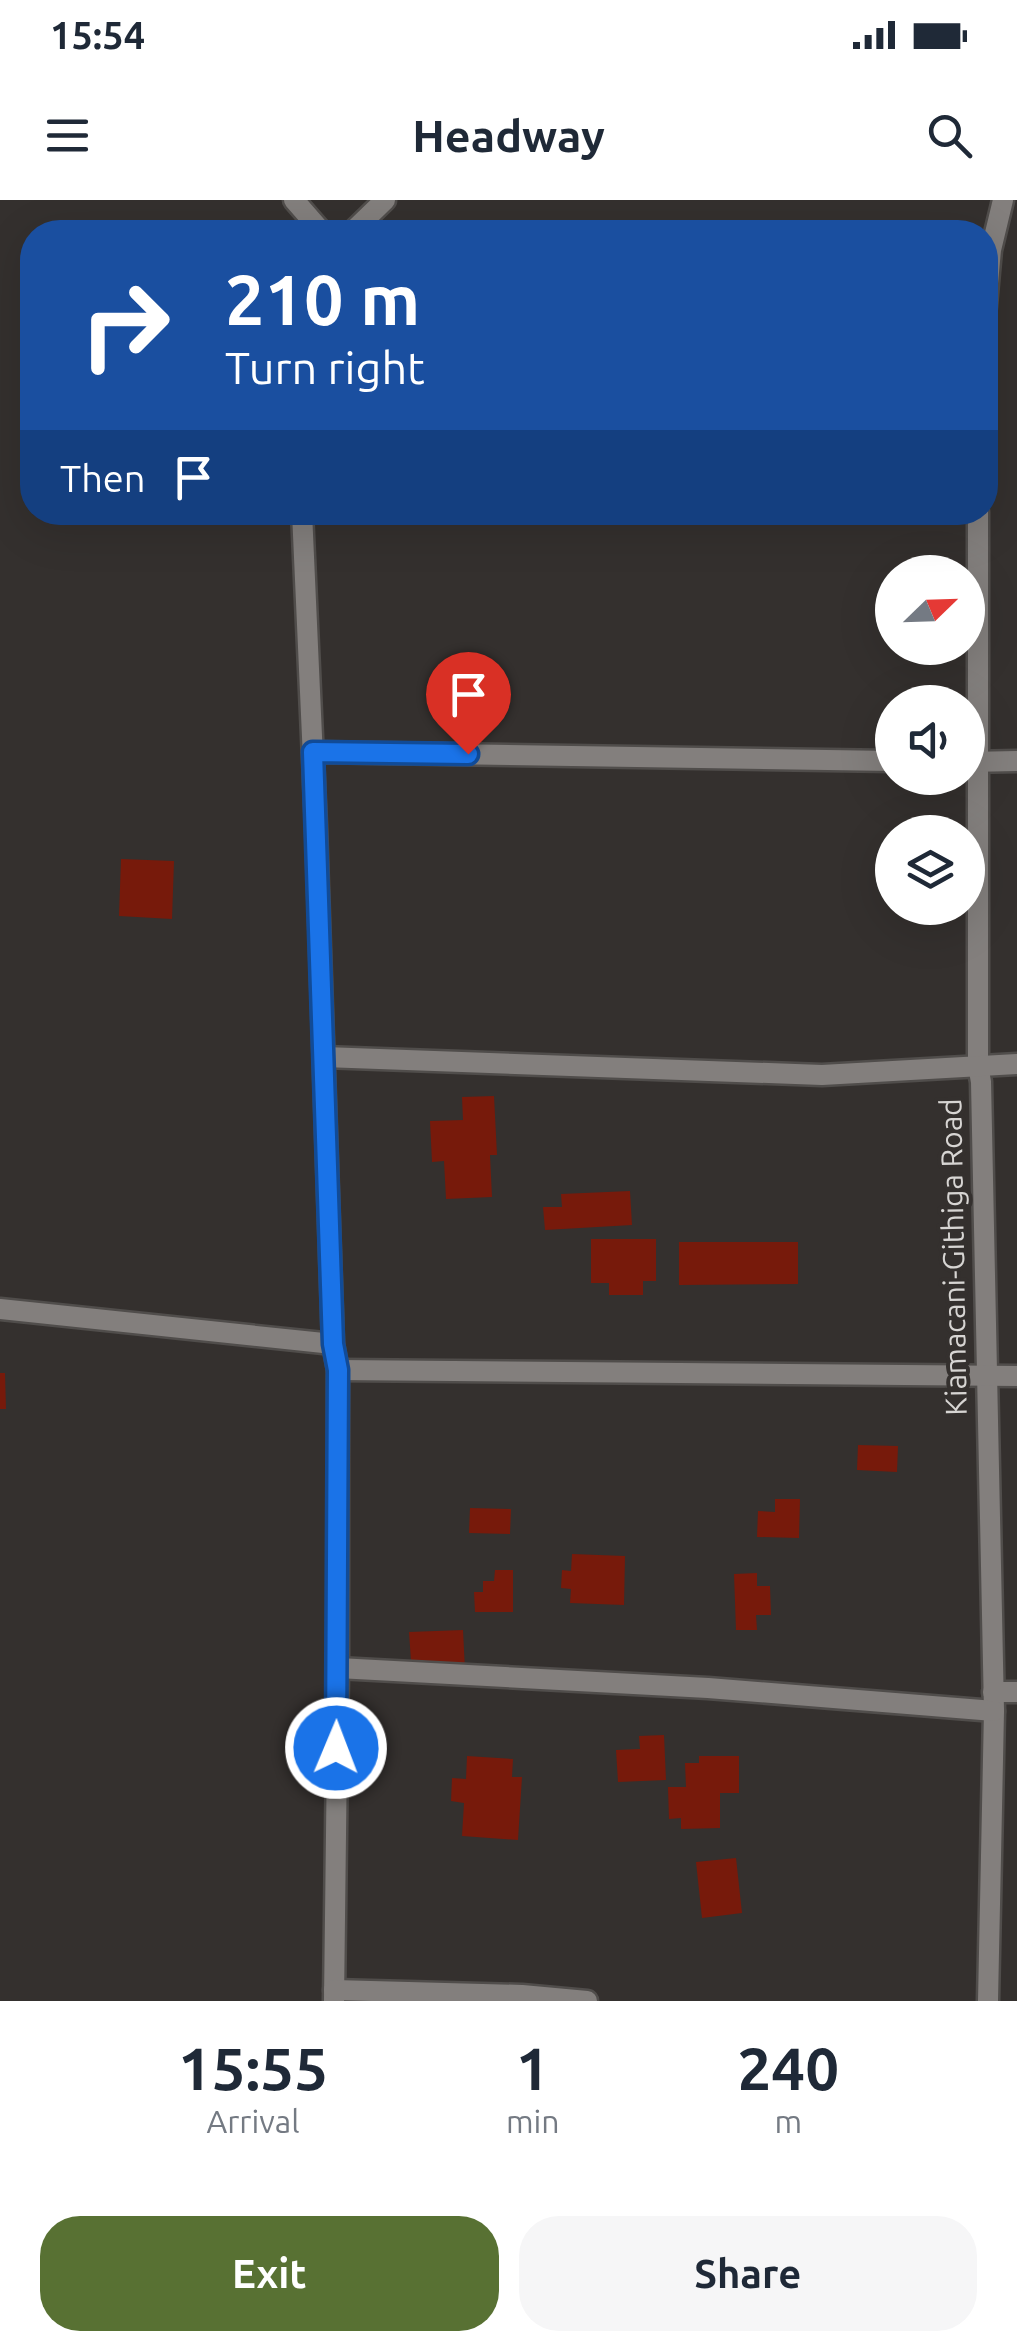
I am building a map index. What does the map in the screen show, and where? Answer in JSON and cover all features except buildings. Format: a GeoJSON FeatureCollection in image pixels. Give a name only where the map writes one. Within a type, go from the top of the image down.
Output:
{"type":"FeatureCollection","features":[{"type":"Feature","properties":{"kind":"street"},"geometry":{"type":"LineString","coordinates":[[294,200],[312,220]]}},
{"type":"Feature","properties":{"kind":"street"},"geometry":{"type":"LineString","coordinates":[[364,220],[385,200]]}},
{"type":"Feature","properties":{"kind":"street"},"geometry":{"type":"LineString","coordinates":[[303,525],[333,1344],[338,1370],[334,1995],[522,1995],[587,2001]]}},
{"type":"Feature","properties":{"kind":"street","name":"Kiamacani-Githiga Road"},"geometry":{"type":"LineString","coordinates":[[975,685],[978,525]]}},
{"type":"Feature","properties":{"kind":"street"},"geometry":{"type":"LineString","coordinates":[[313,752],[875,761]]}},
{"type":"Feature","properties":{"kind":"street"},"geometry":{"type":"LineString","coordinates":[[985,762],[1017,761]]}},
{"type":"Feature","properties":{"kind":"street","name":"Kiamacani-Githiga Road"},"geometry":{"type":"LineString","coordinates":[[974,795],[993,1702],[988,2001]]}},
{"type":"Feature","properties":{"kind":"street"},"geometry":{"type":"LineString","coordinates":[[324,1057],[822,1075],[1017,1064]]}},
{"type":"Feature","properties":{"kind":"street"},"geometry":{"type":"LineString","coordinates":[[0,1309],[333,1344]]}},
{"type":"Feature","properties":{"kind":"street"},"geometry":{"type":"LineString","coordinates":[[338,1370],[1017,1376]]}},
{"type":"Feature","properties":{"kind":"street"},"geometry":{"type":"LineString","coordinates":[[338,1668],[993,1702],[1017,1692]]}},
{"type":"Feature","properties":{"kind":"route"},"geometry":{"type":"LineString","coordinates":[[336,1748],[338,1370],[333,1344],[313,752],[468,754]]}}]}
